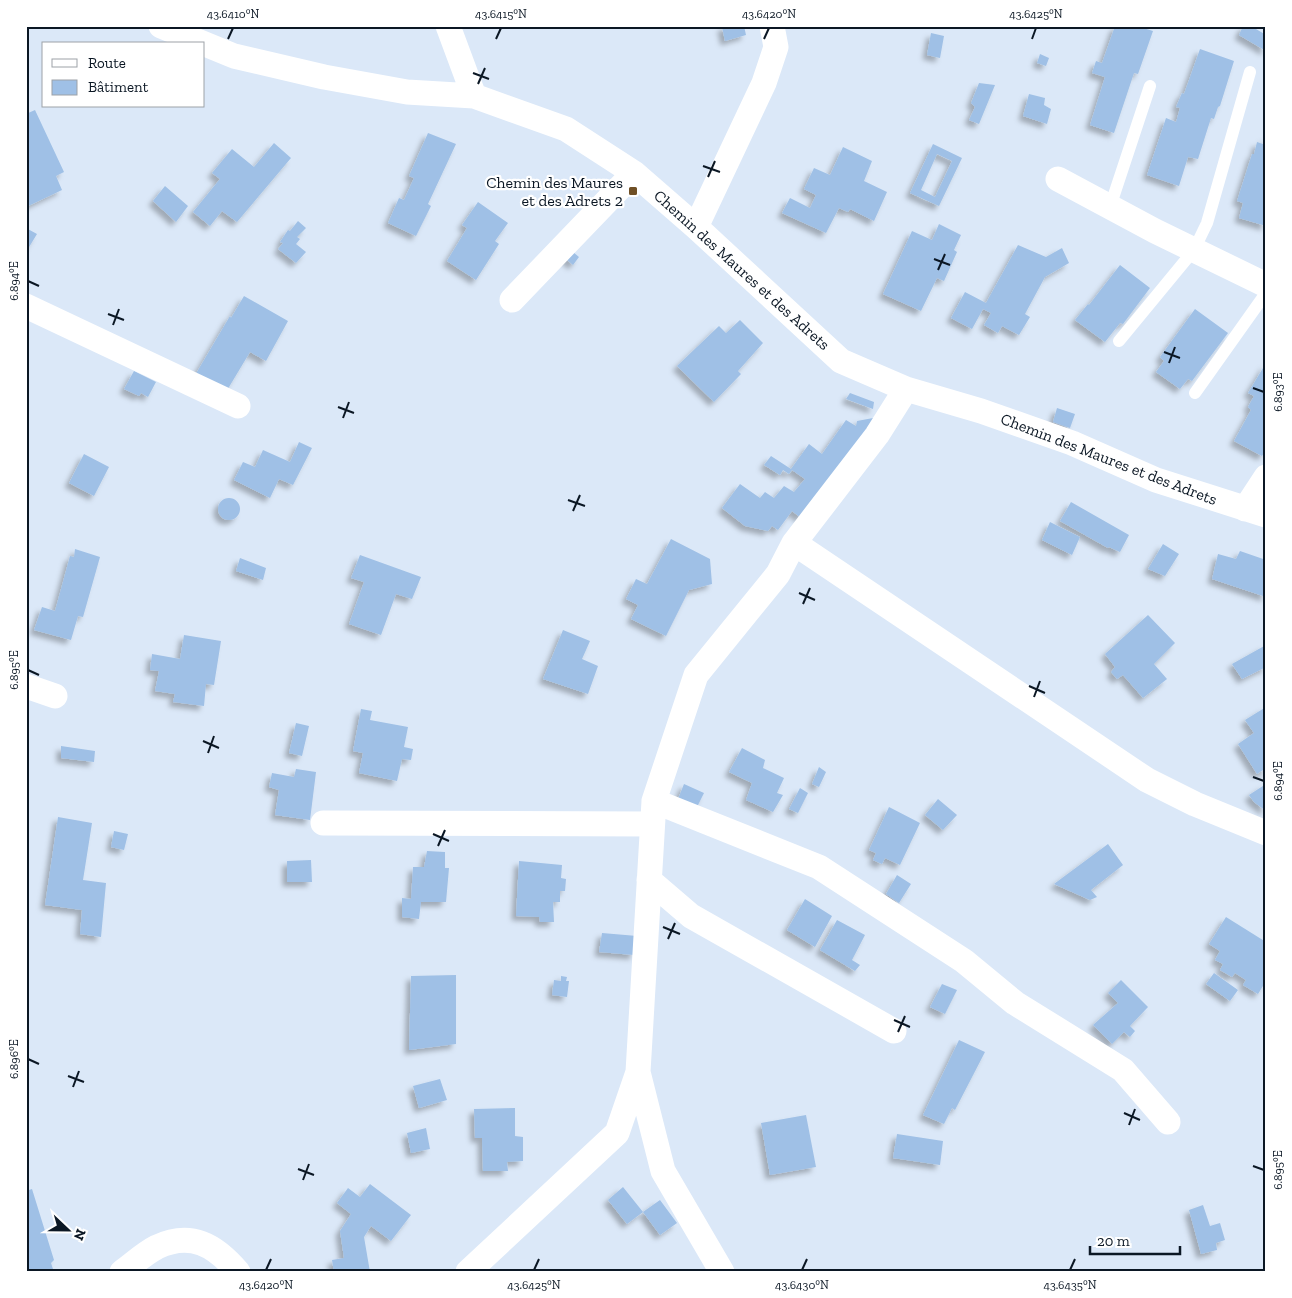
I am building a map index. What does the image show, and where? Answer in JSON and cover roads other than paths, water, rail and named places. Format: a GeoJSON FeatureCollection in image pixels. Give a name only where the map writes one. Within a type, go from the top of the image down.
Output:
{"type":"FeatureCollection","features":[{"type":"Feature","properties":{"kind":"street","name":"Chemin des Maures et des Adrets"},"geometry":{"type":"LineString","coordinates":[[161,26],[200,42]]}},
{"type":"Feature","properties":{"kind":"street"},"geometry":{"type":"LineString","coordinates":[[448,26],[474,96]]}},
{"type":"Feature","properties":{"kind":"street"},"geometry":{"type":"LineString","coordinates":[[696,227],[764,83],[776,48],[772,26]]}},
{"type":"Feature","properties":{"kind":"street","name":"Chemin des Maures et des Adrets"},"geometry":{"type":"LineString","coordinates":[[205,44],[234,56],[324,77],[407,92],[474,96],[566,129],[634,173],[841,360],[906,389],[981,411],[1063,440],[1156,480],[1256,512]]}},
{"type":"Feature","properties":{"kind":"street"},"geometry":{"type":"LineString","coordinates":[[512,300],[634,173]]}},
{"type":"Feature","properties":{"kind":"street"},"geometry":{"type":"LineString","coordinates":[[1058,179],[1194,250],[1266,285]]}},
{"type":"Feature","properties":{"kind":"street"},"geometry":{"type":"LineString","coordinates":[[26,306],[238,406]]}},
{"type":"Feature","properties":{"kind":"street"},"geometry":{"type":"LineString","coordinates":[[468,1272],[617,1133],[638,1072],[653,813],[696,675],[778,574],[794,543],[877,435],[906,389]]}},
{"type":"Feature","properties":{"kind":"street"},"geometry":{"type":"LineString","coordinates":[[1256,512],[1266,477]]}},
{"type":"Feature","properties":{"kind":"street"},"geometry":{"type":"LineString","coordinates":[[794,543],[1147,780],[1195,804],[1266,833]]}},
{"type":"Feature","properties":{"kind":"street"},"geometry":{"type":"LineString","coordinates":[[26,686],[55,696]]}},
{"type":"Feature","properties":{"kind":"street"},"geometry":{"type":"LineString","coordinates":[[322,823],[653,813],[819,866],[964,961],[1015,1003],[1123,1070],[1168,1122]]}},
{"type":"Feature","properties":{"kind":"street"},"geometry":{"type":"LineString","coordinates":[[649,880],[691,916],[894,1031]]}},
{"type":"Feature","properties":{"kind":"street"},"geometry":{"type":"LineString","coordinates":[[638,1072],[663,1171],[722,1272]]}},
{"type":"Feature","properties":{"kind":"street"},"geometry":{"type":"LineString","coordinates":[[122,1272],[156,1248],[180,1240],[205,1243],[229,1262],[238,1272]]}},
{"type":"Feature","properties":{"kind":"lane"},"geometry":{"type":"LineString","coordinates":[[1119,341],[1194,250],[1208,223],[1250,72]]}},
{"type":"Feature","properties":{"kind":"lane"},"geometry":{"type":"LineString","coordinates":[[1110,207],[1150,86]]}},
{"type":"Feature","properties":{"kind":"lane"},"geometry":{"type":"LineString","coordinates":[[1195,393],[1266,293]]}},
{"type":"Feature","properties":{"kind":"place","name":"Chemin des Maures et des Adrets 2"},"geometry":{"type":"Point","coordinates":[633,191]}}]}
